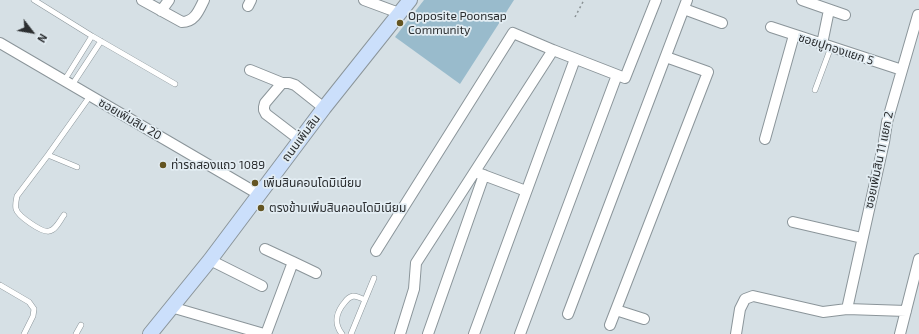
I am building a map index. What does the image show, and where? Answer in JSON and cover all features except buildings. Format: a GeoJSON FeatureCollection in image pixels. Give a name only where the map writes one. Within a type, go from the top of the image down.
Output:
{"type":"FeatureCollection","features":[{"type":"Feature","properties":{"kind":"street"},"geometry":{"type":"LineString","coordinates":[[142,0],[182,22],[192,20],[204,0]]}},
{"type":"Feature","properties":{"kind":"street"},"geometry":{"type":"LineString","coordinates":[[161,11],[168,0]]}},
{"type":"Feature","properties":{"kind":"street"},"geometry":{"type":"LineString","coordinates":[[364,0],[398,13]]}},
{"type":"Feature","properties":{"kind":"street","name":"ถนนเพิ่มสิน"},"geometry":{"type":"LineString","coordinates":[[150,334],[210,260],[324,108],[398,13],[410,0]]}},
{"type":"Feature","properties":{"kind":"street"},"geometry":{"type":"LineString","coordinates":[[376,250],[514,33],[625,78],[656,0]]}},
{"type":"Feature","properties":{"kind":"street"},"geometry":{"type":"LineString","coordinates":[[802,0],[845,15]]}},
{"type":"Feature","properties":{"kind":"street"},"geometry":{"type":"LineString","coordinates":[[568,314],[686,5],[722,23]]}},
{"type":"Feature","properties":{"kind":"street"},"geometry":{"type":"LineString","coordinates":[[826,45],[829,10]]}},
{"type":"Feature","properties":{"kind":"street","name":"ซอยเพิ่มสิน 11 แยก 2"},"geometry":{"type":"LineString","coordinates":[[847,309],[884,142],[887,122],[919,15]]}},
{"type":"Feature","properties":{"kind":"street","name":"ซอยปูทองแยก 5"},"geometry":{"type":"LineString","coordinates":[[771,27],[902,70]]}},
{"type":"Feature","properties":{"kind":"street"},"geometry":{"type":"LineString","coordinates":[[765,139],[794,35]]}},
{"type":"Feature","properties":{"kind":"street","name":"ซอยเพิ่มสิน 20"},"geometry":{"type":"LineString","coordinates":[[0,43],[260,195]]}},
{"type":"Feature","properties":{"kind":"street"},"geometry":{"type":"LineString","coordinates":[[400,334],[414,289],[416,263],[479,173],[553,50]]}},
{"type":"Feature","properties":{"kind":"street"},"geometry":{"type":"LineString","coordinates":[[610,325],[708,72],[666,57]]}},
{"type":"Feature","properties":{"kind":"street"},"geometry":{"type":"LineString","coordinates":[[474,334],[575,59]]}},
{"type":"Feature","properties":{"kind":"street"},"geometry":{"type":"LineString","coordinates":[[250,70],[282,83],[289,83],[295,86],[324,108]]}},
{"type":"Feature","properties":{"kind":"street"},"geometry":{"type":"LineString","coordinates":[[520,334],[617,75]]}},
{"type":"Feature","properties":{"kind":"street"},"geometry":{"type":"LineString","coordinates":[[282,83],[265,103],[264,110],[266,114],[300,140]]}},
{"type":"Feature","properties":{"kind":"street"},"geometry":{"type":"LineString","coordinates":[[479,173],[526,191]]}},
{"type":"Feature","properties":{"kind":"street"},"geometry":{"type":"LineString","coordinates":[[428,334],[479,173]]}},
{"type":"Feature","properties":{"kind":"street"},"geometry":{"type":"LineString","coordinates":[[793,222],[862,238]]}},
{"type":"Feature","properties":{"kind":"street"},"geometry":{"type":"LineString","coordinates":[[265,249],[316,273]]}},
{"type":"Feature","properties":{"kind":"street"},"geometry":{"type":"LineString","coordinates":[[900,334],[906,311],[914,295],[919,259]]}},
{"type":"Feature","properties":{"kind":"street"},"geometry":{"type":"LineString","coordinates":[[210,260],[262,286]]}},
{"type":"Feature","properties":{"kind":"street"},"geometry":{"type":"LineString","coordinates":[[171,307],[265,334],[293,262]]}},
{"type":"Feature","properties":{"kind":"street"},"geometry":{"type":"LineString","coordinates":[[736,334],[740,309],[745,299],[753,296],[823,312],[847,309],[906,311]]}},
{"type":"Feature","properties":{"kind":"street"},"geometry":{"type":"LineString","coordinates":[[616,310],[644,320]]}},
{"type":"Feature","properties":{"kind":"lane"},"geometry":{"type":"LineString","coordinates":[[34,0],[92,36],[175,84]]}},
{"type":"Feature","properties":{"kind":"lane"},"geometry":{"type":"LineString","coordinates":[[68,83],[92,36]]}},
{"type":"Feature","properties":{"kind":"lane"},"geometry":{"type":"LineString","coordinates":[[68,83],[100,40]]}},
{"type":"Feature","properties":{"kind":"lane"},"geometry":{"type":"LineString","coordinates":[[815,90],[827,59],[826,45]]}},
{"type":"Feature","properties":{"kind":"lane"},"geometry":{"type":"LineString","coordinates":[[64,215],[50,232],[44,232],[24,220],[19,215],[16,210],[15,202],[17,196],[90,96]]}},
{"type":"Feature","properties":{"kind":"lane"},"geometry":{"type":"LineString","coordinates":[[48,155],[77,167]]}},
{"type":"Feature","properties":{"kind":"lane"},"geometry":{"type":"LineString","coordinates":[[351,334],[374,278]]}},
{"type":"Feature","properties":{"kind":"lane"},"geometry":{"type":"LineString","coordinates":[[0,285],[30,302],[34,309],[33,316],[24,334]]}},
{"type":"Feature","properties":{"kind":"lane"},"geometry":{"type":"LineString","coordinates":[[342,334],[337,326],[336,318],[340,308],[351,297],[355,296],[365,300]]}},
{"type":"Feature","properties":{"kind":"lane"},"geometry":{"type":"LineString","coordinates":[[76,334],[82,325]]}},
{"type":"Feature","properties":{"kind":"path"},"geometry":{"type":"LineString","coordinates":[[575,17],[584,0]]}},
{"type":"Feature","properties":{"kind":"shaded area"},"geometry":{"type":"Polygon","coordinates":[[[424,0],[514,0],[460,84],[395,37],[424,0]]]}},
{"type":"Feature","properties":{"kind":"place","name":"Opposite Poonsap Community"},"geometry":{"type":"Point","coordinates":[400,23]}},
{"type":"Feature","properties":{"kind":"place","name":"ท่ารถสองแถว 1089"},"geometry":{"type":"Point","coordinates":[163,165]}},
{"type":"Feature","properties":{"kind":"place","name":"เพิ่มสินคอนโดมิเนียม"},"geometry":{"type":"Point","coordinates":[255,183]}},
{"type":"Feature","properties":{"kind":"place","name":"ตรงข้ามเพิ่มสินคอนโดมิเนียม"},"geometry":{"type":"Point","coordinates":[261,208]}}]}
